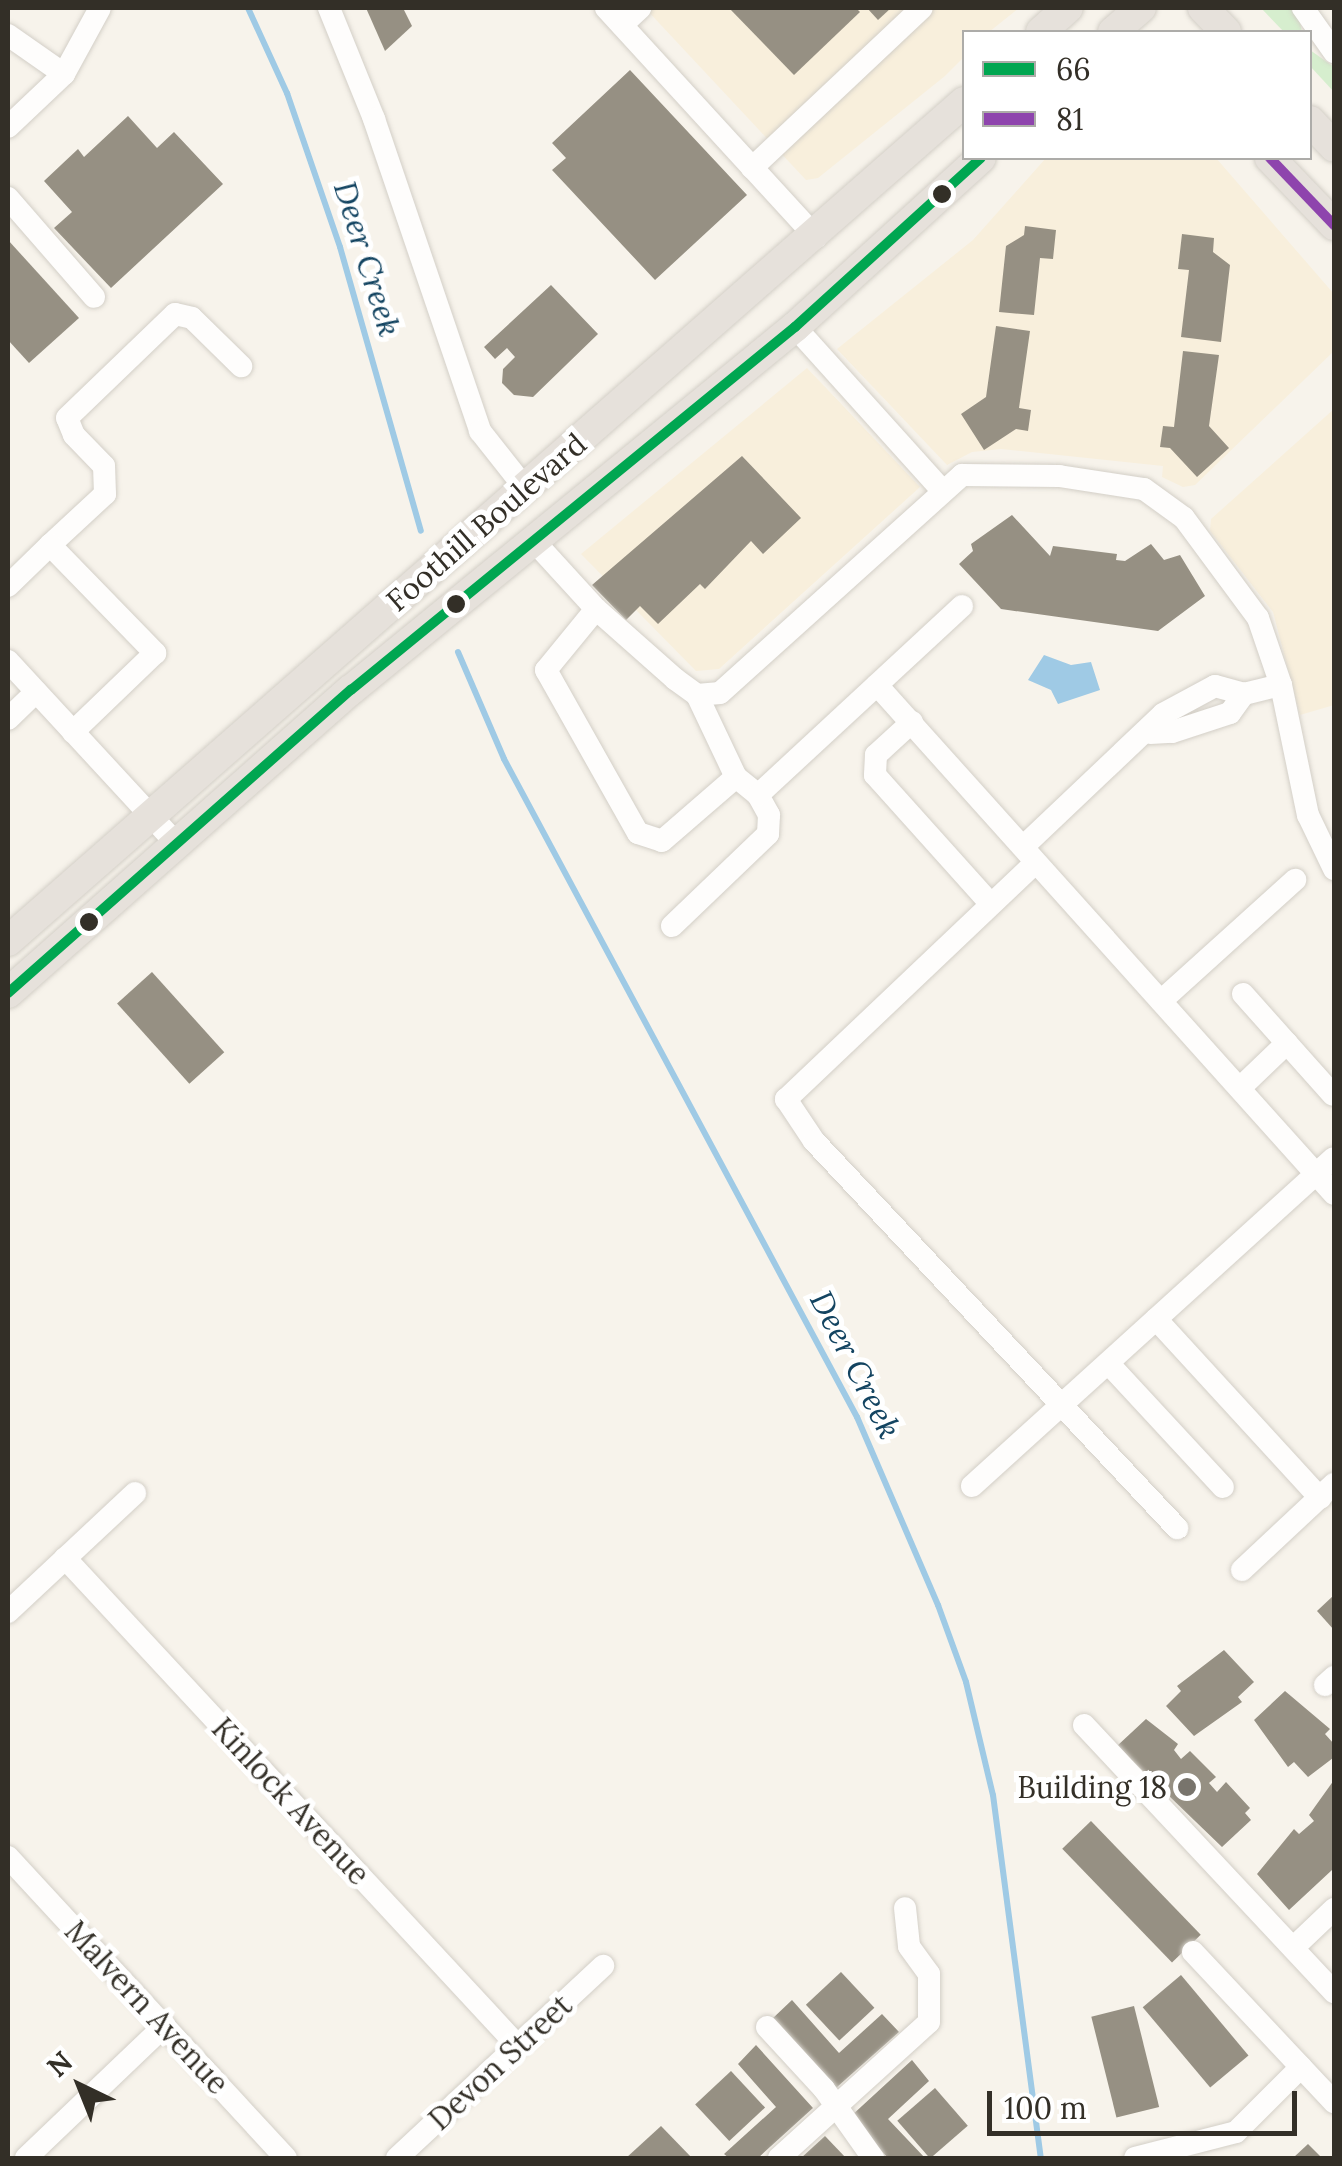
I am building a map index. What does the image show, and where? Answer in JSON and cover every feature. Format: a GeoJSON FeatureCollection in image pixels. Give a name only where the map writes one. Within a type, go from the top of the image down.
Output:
{"type":"FeatureCollection","features":[{"type":"Feature","properties":{"kind":"main road"},"geometry":{"type":"LineString","coordinates":[[1042,30],[1068,8]]}},
{"type":"Feature","properties":{"kind":"main road"},"geometry":{"type":"LineString","coordinates":[[1204,8],[1224,30]]}},
{"type":"Feature","properties":{"kind":"main road","name":"Foothill Boulevard"},"geometry":{"type":"LineString","coordinates":[[8,941],[816,237],[962,104]]}},
{"type":"Feature","properties":{"kind":"main road"},"geometry":{"type":"LineString","coordinates":[[1312,124],[1334,147]]}},
{"type":"Feature","properties":{"kind":"main road","name":"Foothill Boulevard"},"geometry":{"type":"LineString","coordinates":[[8,992],[176,843],[532,540],[794,327],[979,160]]}},
{"type":"Feature","properties":{"kind":"main road"},"geometry":{"type":"LineString","coordinates":[[1272,160],[1334,225]]}},
{"type":"Feature","properties":{"kind":"street"},"geometry":{"type":"LineString","coordinates":[[8,127],[64,74],[100,8]]}},
{"type":"Feature","properties":{"kind":"street"},"geometry":{"type":"LineString","coordinates":[[328,8],[374,119],[480,431],[525,488]]}},
{"type":"Feature","properties":{"kind":"street"},"geometry":{"type":"LineString","coordinates":[[640,8],[614,16],[816,237]]}},
{"type":"Feature","properties":{"kind":"street"},"geometry":{"type":"LineString","coordinates":[[752,168],[922,8]]}},
{"type":"Feature","properties":{"kind":"street"},"geometry":{"type":"LineString","coordinates":[[1303,8],[1334,52]]}},
{"type":"Feature","properties":{"kind":"street"},"geometry":{"type":"LineString","coordinates":[[8,35],[64,74]]}},
{"type":"Feature","properties":{"kind":"street"},"geometry":{"type":"LineString","coordinates":[[8,198],[94,297]]}},
{"type":"Feature","properties":{"kind":"street"},"geometry":{"type":"LineString","coordinates":[[8,586],[105,494],[104,466],[67,418],[175,314],[192,318],[241,366]]}},
{"type":"Feature","properties":{"kind":"street"},"geometry":{"type":"LineString","coordinates":[[794,327],[941,490]]}},
{"type":"Feature","properties":{"kind":"street"},"geometry":{"type":"LineString","coordinates":[[697,695],[720,693],[962,475],[990,470],[1144,489],[1184,518],[1239,585],[1280,685],[1308,815],[1334,869]]}},
{"type":"Feature","properties":{"kind":"street"},"geometry":{"type":"LineString","coordinates":[[532,540],[596,609],[697,695],[736,777],[758,795],[769,815],[768,834],[672,926]]}},
{"type":"Feature","properties":{"kind":"street"},"geometry":{"type":"LineString","coordinates":[[50,545],[155,653],[73,732]]}},
{"type":"Feature","properties":{"kind":"street"},"geometry":{"type":"LineString","coordinates":[[758,795],[962,606]]}},
{"type":"Feature","properties":{"kind":"street"},"geometry":{"type":"LineString","coordinates":[[596,609],[546,670],[638,833],[662,841],[736,777]]}},
{"type":"Feature","properties":{"kind":"street"},"geometry":{"type":"LineString","coordinates":[[8,661],[176,843]]}},
{"type":"Feature","properties":{"kind":"street"},"geometry":{"type":"LineString","coordinates":[[877,685],[1240,1088],[1326,1166],[1334,1194]]}},
{"type":"Feature","properties":{"kind":"street"},"geometry":{"type":"LineString","coordinates":[[1177,1528],[814,1141],[786,1099],[990,903],[1030,854],[1150,733],[1172,732],[1231,686],[1244,694],[1280,685]]}},
{"type":"Feature","properties":{"kind":"street"},"geometry":{"type":"LineString","coordinates":[[8,719],[36,692]]}},
{"type":"Feature","properties":{"kind":"street"},"geometry":{"type":"LineString","coordinates":[[912,722],[876,755],[875,775],[990,903]]}},
{"type":"Feature","properties":{"kind":"street"},"geometry":{"type":"LineString","coordinates":[[1162,1001],[1295,880]]}},
{"type":"Feature","properties":{"kind":"street"},"geometry":{"type":"LineString","coordinates":[[1243,994],[1333,1095]]}},
{"type":"Feature","properties":{"kind":"street"},"geometry":{"type":"LineString","coordinates":[[1240,1088],[1287,1044]]}},
{"type":"Feature","properties":{"kind":"street"},"geometry":{"type":"LineString","coordinates":[[972,1486],[1326,1166]]}},
{"type":"Feature","properties":{"kind":"street"},"geometry":{"type":"LineString","coordinates":[[1156,1319],[1327,1491],[1242,1570]]}},
{"type":"Feature","properties":{"kind":"street"},"geometry":{"type":"LineString","coordinates":[[1108,1363],[1223,1487]]}},
{"type":"Feature","properties":{"kind":"street"},"geometry":{"type":"LineString","coordinates":[[8,1612],[134,1493]]}},
{"type":"Feature","properties":{"kind":"street","name":"Kinlock Avenue"},"geometry":{"type":"LineString","coordinates":[[65,1558],[517,2045]]}},
{"type":"Feature","properties":{"kind":"street"},"geometry":{"type":"LineString","coordinates":[[1084,1725],[1334,1992]]}},
{"type":"Feature","properties":{"kind":"street","name":"Malvern Avenue"},"geometry":{"type":"LineString","coordinates":[[8,1856],[286,2158]]}},
{"type":"Feature","properties":{"kind":"street"},"geometry":{"type":"LineString","coordinates":[[779,2158],[929,2022],[929,1974],[909,1946],[905,1908]]}},
{"type":"Feature","properties":{"kind":"street"},"geometry":{"type":"LineString","coordinates":[[1293,1948],[1334,1910]]}},
{"type":"Feature","properties":{"kind":"street"},"geometry":{"type":"LineString","coordinates":[[1193,1952],[1334,2102]]}},
{"type":"Feature","properties":{"kind":"street","name":"Devon Street"},"geometry":{"type":"LineString","coordinates":[[396,2158],[603,1966]]}},
{"type":"Feature","properties":{"kind":"street"},"geometry":{"type":"LineString","coordinates":[[26,2158],[165,2025]]}},
{"type":"Feature","properties":{"kind":"street"},"geometry":{"type":"LineString","coordinates":[[767,2027],[873,2158]]}},
{"type":"Feature","properties":{"kind":"street"},"geometry":{"type":"LineString","coordinates":[[1135,2158],[1236,2132],[1302,2067]]}},
{"type":"Feature","properties":{"kind":"shaded area"},"geometry":{"type":"Polygon","coordinates":[[[645,8],[1019,8],[992,30],[962,30],[962,59],[945,76],[818,178],[806,180],[645,8]]]}},
{"type":"Feature","properties":{"kind":"shaded area"},"geometry":{"type":"Polygon","coordinates":[[[1044,160],[1218,160],[1334,294],[1334,351],[1195,485],[1183,487],[1162,477],[1163,466],[1001,449],[972,452],[947,465],[837,349],[973,240],[1044,160]]]}},
{"type":"Feature","properties":{"kind":"shaded area"},"geometry":{"type":"Polygon","coordinates":[[[807,368],[920,487],[719,669],[696,671],[581,554],[807,368]]]}},
{"type":"Feature","properties":{"kind":"shaded area"},"geometry":{"type":"Polygon","coordinates":[[[1334,409],[1334,705],[1300,715],[1273,612],[1210,531],[1211,519],[1334,409]]]}},
{"type":"Feature","properties":{"kind":"green space"},"geometry":{"type":"Polygon","coordinates":[[[1261,8],[1297,8],[1302,30],[1282,30],[1261,8]]]}},
{"type":"Feature","properties":{"kind":"green space"},"geometry":{"type":"Polygon","coordinates":[[[1312,51],[1334,67],[1334,92],[1312,68],[1312,51]]]}},
{"type":"Feature","properties":{"kind":"water"},"geometry":{"type":"Polygon","coordinates":[[[1044,655],[1071,665],[1091,662],[1100,690],[1058,704],[1051,690],[1028,680],[1044,655]]]}},
{"type":"Feature","properties":{"kind":"building"},"geometry":{"type":"Polygon","coordinates":[[[366,8],[403,8],[412,26],[385,51],[366,8]]]}},
{"type":"Feature","properties":{"kind":"building"},"geometry":{"type":"Polygon","coordinates":[[[729,8],[856,8],[860,12],[794,75],[729,8]]]}},
{"type":"Feature","properties":{"kind":"building"},"geometry":{"type":"Polygon","coordinates":[[[867,8],[891,8],[878,20],[867,8]]]}},
{"type":"Feature","properties":{"kind":"building"},"geometry":{"type":"Polygon","coordinates":[[[630,70],[747,195],[655,280],[552,170],[566,158],[552,143],[630,70]]]}},
{"type":"Feature","properties":{"kind":"building"},"geometry":{"type":"Polygon","coordinates":[[[128,116],[157,148],[174,132],[223,184],[111,288],[54,228],[72,212],[44,181],[78,149],[84,157],[128,116]]]}},
{"type":"Feature","properties":{"kind":"building"},"geometry":{"type":"Polygon","coordinates":[[[1025,226],[1056,230],[1053,259],[1040,258],[1034,315],[999,312],[1006,246],[1024,235],[1025,226]]]}},
{"type":"Feature","properties":{"kind":"building"},"geometry":{"type":"Polygon","coordinates":[[[1182,234],[1214,238],[1213,252],[1230,265],[1221,342],[1181,337],[1189,270],[1178,269],[1182,234]]]}},
{"type":"Feature","properties":{"kind":"building"},"geometry":{"type":"Polygon","coordinates":[[[8,240],[79,318],[29,363],[8,340],[8,240]]]}},
{"type":"Feature","properties":{"kind":"building"},"geometry":{"type":"Polygon","coordinates":[[[551,285],[598,334],[533,397],[514,395],[502,383],[503,369],[515,357],[507,348],[495,359],[484,347],[551,285]]]}},
{"type":"Feature","properties":{"kind":"building"},"geometry":{"type":"Polygon","coordinates":[[[996,326],[1030,331],[1019,408],[1031,410],[1028,431],[1016,429],[984,450],[961,414],[986,397],[996,326]]]}},
{"type":"Feature","properties":{"kind":"building"},"geometry":{"type":"Polygon","coordinates":[[[1183,351],[1219,355],[1209,426],[1229,448],[1197,477],[1170,448],[1160,447],[1163,426],[1174,427],[1183,351]]]}},
{"type":"Feature","properties":{"kind":"building"},"geometry":{"type":"Polygon","coordinates":[[[742,456],[801,518],[763,554],[751,541],[705,589],[700,584],[658,624],[640,606],[626,620],[592,585],[742,456]]]}},
{"type":"Feature","properties":{"kind":"building"},"geometry":{"type":"Polygon","coordinates":[[[1012,515],[1050,556],[1053,546],[1117,554],[1116,560],[1125,561],[1151,544],[1164,560],[1180,555],[1205,596],[1158,631],[1001,609],[959,564],[973,551],[971,544],[1012,515]]]}},
{"type":"Feature","properties":{"kind":"building"},"geometry":{"type":"Polygon","coordinates":[[[152,972],[224,1052],[189,1084],[117,1003],[152,972]]]}},
{"type":"Feature","properties":{"kind":"building"},"geometry":{"type":"Polygon","coordinates":[[[1334,1595],[1334,1630],[1317,1611],[1334,1595]]]}},
{"type":"Feature","properties":{"kind":"building"},"geometry":{"type":"Polygon","coordinates":[[[1224,1650],[1254,1682],[1238,1697],[1242,1702],[1194,1736],[1166,1706],[1181,1691],[1177,1686],[1224,1650]]]}},
{"type":"Feature","properties":{"kind":"building"},"geometry":{"type":"Polygon","coordinates":[[[1285,1691],[1330,1729],[1325,1734],[1334,1744],[1333,1758],[1308,1777],[1294,1762],[1288,1767],[1254,1720],[1285,1691]]]}},
{"type":"Feature","properties":{"kind":"building","name":"Building 18"},"geometry":{"type":"Polygon","coordinates":[[[1146,1719],[1178,1744],[1174,1750],[1181,1759],[1190,1751],[1216,1777],[1209,1783],[1217,1792],[1226,1782],[1250,1808],[1245,1813],[1251,1820],[1222,1847],[1117,1746],[1146,1719]]]}},
{"type":"Feature","properties":{"kind":"building"},"geometry":{"type":"Polygon","coordinates":[[[1334,1780],[1332,1870],[1289,1910],[1257,1874],[1294,1829],[1299,1834],[1314,1821],[1309,1815],[1334,1780]]]}},
{"type":"Feature","properties":{"kind":"building"},"geometry":{"type":"Polygon","coordinates":[[[1091,1821],[1201,1935],[1172,1962],[1062,1849],[1091,1821]]]}},
{"type":"Feature","properties":{"kind":"building"},"geometry":{"type":"Polygon","coordinates":[[[841,1972],[874,2008],[839,2041],[806,2005],[841,1972]]]}},
{"type":"Feature","properties":{"kind":"building"},"geometry":{"type":"Polygon","coordinates":[[[1181,1975],[1248,2055],[1210,2088],[1143,2007],[1181,1975]]]}},
{"type":"Feature","properties":{"kind":"building"},"geometry":{"type":"Polygon","coordinates":[[[792,2000],[839,2053],[882,2014],[899,2032],[836,2088],[772,2019],[792,2000]]]}},
{"type":"Feature","properties":{"kind":"building"},"geometry":{"type":"Polygon","coordinates":[[[1134,2006],[1159,2107],[1116,2118],[1091,2017],[1134,2006]]]}},
{"type":"Feature","properties":{"kind":"building"},"geometry":{"type":"Polygon","coordinates":[[[756,2045],[813,2108],[758,2158],[729,2158],[724,2154],[776,2107],[738,2064],[756,2045]]]}},
{"type":"Feature","properties":{"kind":"building"},"geometry":{"type":"Polygon","coordinates":[[[912,2060],[929,2081],[888,2119],[925,2158],[888,2158],[850,2117],[912,2060]]]}},
{"type":"Feature","properties":{"kind":"building"},"geometry":{"type":"Polygon","coordinates":[[[731,2071],[765,2108],[729,2141],[695,2104],[731,2071]]]}},
{"type":"Feature","properties":{"kind":"building"},"geometry":{"type":"Polygon","coordinates":[[[935,2088],[968,2126],[930,2158],[897,2121],[935,2088]]]}},
{"type":"Feature","properties":{"kind":"building"},"geometry":{"type":"Polygon","coordinates":[[[661,2126],[692,2158],[626,2158],[661,2126]]]}},
{"type":"Feature","properties":{"kind":"building"},"geometry":{"type":"Polygon","coordinates":[[[825,2136],[846,2158],[801,2158],[825,2136]]]}},
{"type":"Feature","properties":{"kind":"building"},"geometry":{"type":"Polygon","coordinates":[[[1308,2144],[1322,2158],[1293,2158],[1308,2144]]]}},
{"type":"Feature","properties":{"kind":"waterway","name":"Deer Creek"},"geometry":{"type":"LineString","coordinates":[[248,8],[287,93],[340,247],[421,531]]}},
{"type":"Feature","properties":{"kind":"waterway","name":"Deer Creek"},"geometry":{"type":"LineString","coordinates":[[458,652],[504,759],[857,1417],[938,1605],[966,1682],[993,1795],[1041,2158]]}},
{"type":"Feature","properties":{"kind":"transit line","name":"66"},"geometry":{"type":"LineString","coordinates":[[8,993],[351,690],[795,327],[979,160]]}},
{"type":"Feature","properties":{"kind":"transit line","name":"81"},"geometry":{"type":"LineString","coordinates":[[1272,160],[1334,225]]}},
{"type":"Feature","properties":{"kind":"place","name":"Building 18"},"geometry":{"type":"Point","coordinates":[1187,1787]}}]}
